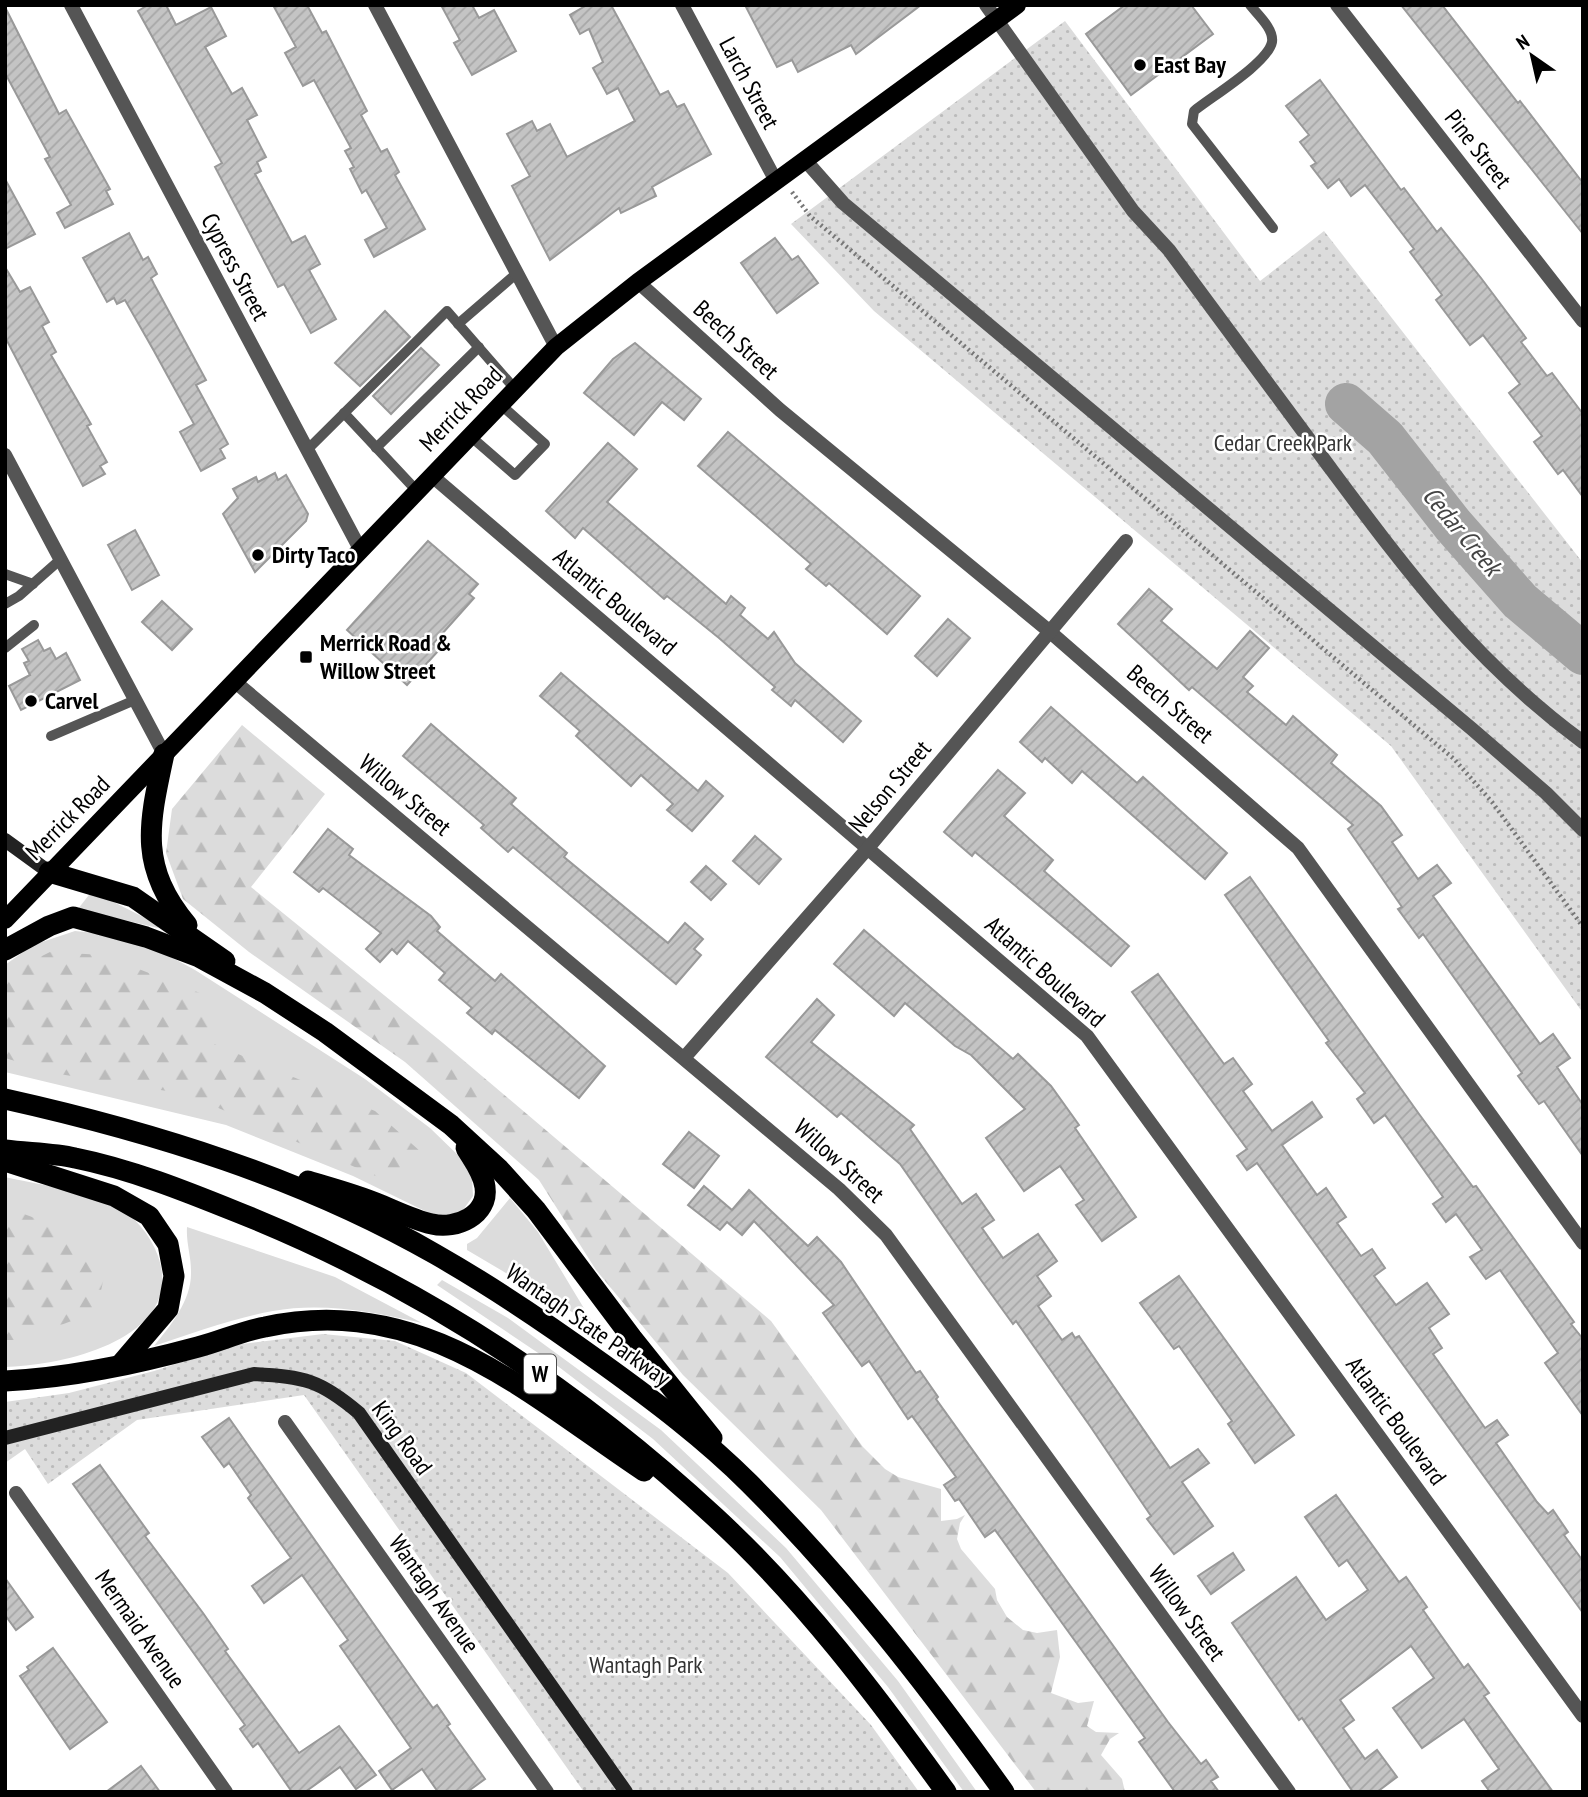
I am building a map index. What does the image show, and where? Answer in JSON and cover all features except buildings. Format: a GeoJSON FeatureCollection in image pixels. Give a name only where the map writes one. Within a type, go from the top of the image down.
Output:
{"type":"FeatureCollection","features":[{"type":"Feature","properties":{"kind":"highway"},"geometry":{"type":"LineString","coordinates":[[164,754],[151,815],[152,859],[166,900],[199,940]]}},
{"type":"Feature","properties":{"kind":"highway"},"geometry":{"type":"LineString","coordinates":[[48,872],[133,898],[199,940],[265,993],[389,1077],[451,1125],[536,1210],[632,1339],[747,1480]]}},
{"type":"Feature","properties":{"kind":"highway"},"geometry":{"type":"LineString","coordinates":[[5,950],[49,926],[73,917],[146,937],[199,957],[265,993]]}},
{"type":"Feature","properties":{"kind":"highway","name":"Wantagh State Parkway"},"geometry":{"type":"LineString","coordinates":[[5,1099],[133,1131],[205,1153],[321,1198],[433,1253],[546,1323],[611,1370],[747,1480],[832,1570],[916,1670],[1004,1792]]}},
{"type":"Feature","properties":{"kind":"highway"},"geometry":{"type":"LineString","coordinates":[[133,1131],[356,1195],[434,1225],[463,1223],[476,1214],[485,1200],[485,1186],[478,1168],[451,1125]]}},
{"type":"Feature","properties":{"kind":"highway","name":"W"},"geometry":{"type":"LineString","coordinates":[[5,1150],[75,1158],[184,1190],[301,1237],[412,1293],[524,1363],[619,1434],[716,1518],[797,1602],[886,1709],[946,1792]]}},
{"type":"Feature","properties":{"kind":"highway"},"geometry":{"type":"LineString","coordinates":[[5,1161],[114,1196],[149,1216],[168,1244],[174,1276],[168,1309],[121,1364]]}},
{"type":"Feature","properties":{"kind":"highway"},"geometry":{"type":"LineString","coordinates":[[5,1381],[104,1371],[121,1364],[196,1348],[265,1327],[321,1319],[376,1323],[429,1337],[476,1359],[716,1518]]}},
{"type":"Feature","properties":{"kind":"main road","name":"Merrick Road"},"geometry":{"type":"LineString","coordinates":[[5,920],[48,872],[556,347],[638,282],[805,160],[990,13],[1017,5]]}},
{"type":"Feature","properties":{"kind":"street","name":"Cypress Street"},"geometry":{"type":"LineString","coordinates":[[71,5],[360,549]]}},
{"type":"Feature","properties":{"kind":"street"},"geometry":{"type":"LineString","coordinates":[[375,5],[556,347]]}},
{"type":"Feature","properties":{"kind":"street","name":"Larch Street"},"geometry":{"type":"LineString","coordinates":[[682,5],[779,179]]}},
{"type":"Feature","properties":{"kind":"street","name":"Pine Street"},"geometry":{"type":"LineString","coordinates":[[1337,5],[1583,321]]}},
{"type":"Feature","properties":{"kind":"street"},"geometry":{"type":"LineString","coordinates":[[990,13],[1096,162],[1133,211],[1169,250],[1410,576],[1466,642],[1505,680],[1583,742]]}},
{"type":"Feature","properties":{"kind":"street"},"geometry":{"type":"LineString","coordinates":[[805,160],[843,203],[1472,729],[1546,793],[1583,830]]}},
{"type":"Feature","properties":{"kind":"street","name":"Beech Street"},"geometry":{"type":"LineString","coordinates":[[638,282],[780,410],[1049,631],[1298,848],[1583,1243]]}},
{"type":"Feature","properties":{"kind":"street"},"geometry":{"type":"LineString","coordinates":[[5,455],[164,754]]}},
{"type":"Feature","properties":{"kind":"street","name":"Atlantic Boulevard"},"geometry":{"type":"LineString","coordinates":[[431,475],[1087,1035],[1583,1716]]}},
{"type":"Feature","properties":{"kind":"street","name":"Nelson Street"},"geometry":{"type":"LineString","coordinates":[[684,1058],[868,848],[1126,541]]}},
{"type":"Feature","properties":{"kind":"street","name":"Willow Street"},"geometry":{"type":"LineString","coordinates":[[234,681],[839,1189],[886,1235],[1289,1792]]}},
{"type":"Feature","properties":{"kind":"street"},"geometry":{"type":"LineString","coordinates":[[5,840],[48,872]]}},
{"type":"Feature","properties":{"kind":"street","name":"King Road"},"geometry":{"type":"LineString","coordinates":[[5,1438],[254,1374],[297,1377],[331,1389],[359,1413],[626,1792]]}},
{"type":"Feature","properties":{"kind":"street","name":"Wantagh Avenue"},"geometry":{"type":"LineString","coordinates":[[285,1422],[547,1792]]}},
{"type":"Feature","properties":{"kind":"street","name":"Mermaid Avenue"},"geometry":{"type":"LineString","coordinates":[[16,1493],[226,1792]]}},
{"type":"Feature","properties":{"kind":"lane"},"geometry":{"type":"LineString","coordinates":[[1250,5],[1269,29],[1272,42],[1263,59],[1194,111],[1192,124],[1273,228]]}},
{"type":"Feature","properties":{"kind":"lane"},"geometry":{"type":"LineString","coordinates":[[458,324],[517,273]]}},
{"type":"Feature","properties":{"kind":"lane"},"geometry":{"type":"LineString","coordinates":[[307,450],[447,312],[515,389]]}},
{"type":"Feature","properties":{"kind":"lane"},"geometry":{"type":"LineString","coordinates":[[376,448],[479,347]]}},
{"type":"Feature","properties":{"kind":"lane"},"geometry":{"type":"LineString","coordinates":[[469,435],[515,475],[545,444],[500,404]]}},
{"type":"Feature","properties":{"kind":"lane"},"geometry":{"type":"LineString","coordinates":[[344,413],[416,490]]}},
{"type":"Feature","properties":{"kind":"lane"},"geometry":{"type":"LineString","coordinates":[[5,604],[61,559]]}},
{"type":"Feature","properties":{"kind":"lane"},"geometry":{"type":"LineString","coordinates":[[5,574],[33,584]]}},
{"type":"Feature","properties":{"kind":"lane"},"geometry":{"type":"LineString","coordinates":[[5,648],[34,625]]}},
{"type":"Feature","properties":{"kind":"lane"},"geometry":{"type":"LineString","coordinates":[[51,736],[135,700]]}},
{"type":"Feature","properties":{"kind":"path"},"geometry":{"type":"LineString","coordinates":[[779,179],[810,216],[1454,759],[1492,802],[1583,927]]}},
{"type":"Feature","properties":{"kind":"green space","name":"Cedar Creek Park"},"geometry":{"type":"Polygon","coordinates":[[[1065,21],[1260,281],[1324,231],[1583,563],[1583,1013],[1391,746],[874,311],[791,224],[1065,21]]]}},
{"type":"Feature","properties":{"kind":"green space"},"geometry":{"type":"Polygon","coordinates":[[[242,725],[325,794],[251,887],[443,1043],[771,1321],[863,1447],[885,1469],[898,1477],[941,1489],[941,1521],[965,1515],[960,1523],[957,1539],[961,1549],[995,1589],[997,1600],[1007,1617],[1023,1630],[1037,1633],[1057,1630],[1060,1657],[1051,1693],[1078,1703],[1094,1701],[1087,1726],[1096,1732],[1119,1733],[1110,1739],[1101,1755],[1122,1779],[1125,1792],[1036,1792],[821,1510],[683,1375],[596,1270],[539,1180],[405,1062],[249,952],[183,899],[166,853],[172,809],[242,725]]]}},
{"type":"Feature","properties":{"kind":"green space"},"geometry":{"type":"Polygon","coordinates":[[[92,891],[157,924],[158,928],[78,909],[92,891]]]}},
{"type":"Feature","properties":{"kind":"green space"},"geometry":{"type":"Polygon","coordinates":[[[75,931],[134,937],[195,970],[365,1079],[430,1128],[462,1159],[472,1178],[473,1196],[463,1210],[447,1216],[429,1213],[353,1176],[226,1125],[5,1072],[5,965],[33,945],[75,931]]]}},
{"type":"Feature","properties":{"kind":"green space"},"geometry":{"type":"Polygon","coordinates":[[[50,952],[103,955],[205,995],[214,1044],[375,1111],[421,1152],[385,1180],[186,1094],[59,1074],[5,1058],[5,979],[18,968],[50,952]]]}},
{"type":"Feature","properties":{"kind":"green space"},"geometry":{"type":"Polygon","coordinates":[[[5,1177],[105,1200],[135,1220],[151,1240],[158,1256],[162,1285],[154,1308],[137,1327],[114,1342],[86,1353],[57,1361],[5,1367],[5,1177]]]}},
{"type":"Feature","properties":{"kind":"green space"},"geometry":{"type":"Polygon","coordinates":[[[510,1198],[538,1232],[594,1325],[467,1250],[467,1244],[477,1238],[510,1198]]]}},
{"type":"Feature","properties":{"kind":"green space"},"geometry":{"type":"Polygon","coordinates":[[[5,1207],[59,1227],[106,1269],[96,1312],[20,1340],[5,1340],[5,1207]]]}},
{"type":"Feature","properties":{"kind":"green space"},"geometry":{"type":"Polygon","coordinates":[[[187,1227],[335,1277],[422,1323],[348,1310],[292,1308],[213,1326],[154,1346],[179,1312],[188,1292],[191,1271],[187,1227]]]}},
{"type":"Feature","properties":{"kind":"green space"},"geometry":{"type":"Polygon","coordinates":[[[442,1280],[508,1318],[661,1430],[786,1548],[898,1681],[977,1792],[964,1792],[888,1687],[780,1557],[653,1439],[559,1367],[437,1285],[442,1280]]]}},
{"type":"Feature","properties":{"kind":"green space","name":"Wantagh Park"},"geometry":{"type":"Polygon","coordinates":[[[323,1334],[395,1341],[466,1373],[728,1573],[871,1725],[919,1792],[584,1792],[304,1395],[137,1420],[48,1484],[25,1449],[5,1463],[5,1402],[69,1393],[154,1371],[234,1345],[323,1334]]]}},
{"type":"Feature","properties":{"kind":"waterway","name":"Cedar Creek"},"geometry":{"type":"LineString","coordinates":[[1346,404],[1385,438],[1453,525],[1520,601],[1583,654]]}},
{"type":"Feature","properties":{"kind":"place","name":"East Bay"},"geometry":{"type":"Point","coordinates":[1140,65]}},
{"type":"Feature","properties":{"kind":"place","name":"Dirty Taco"},"geometry":{"type":"Point","coordinates":[258,555]}},
{"type":"Feature","properties":{"kind":"place","name":"Merrick Road & Willow Street"},"geometry":{"type":"Point","coordinates":[306,657]}},
{"type":"Feature","properties":{"kind":"place","name":"Carvel"},"geometry":{"type":"Point","coordinates":[31,701]}}]}
